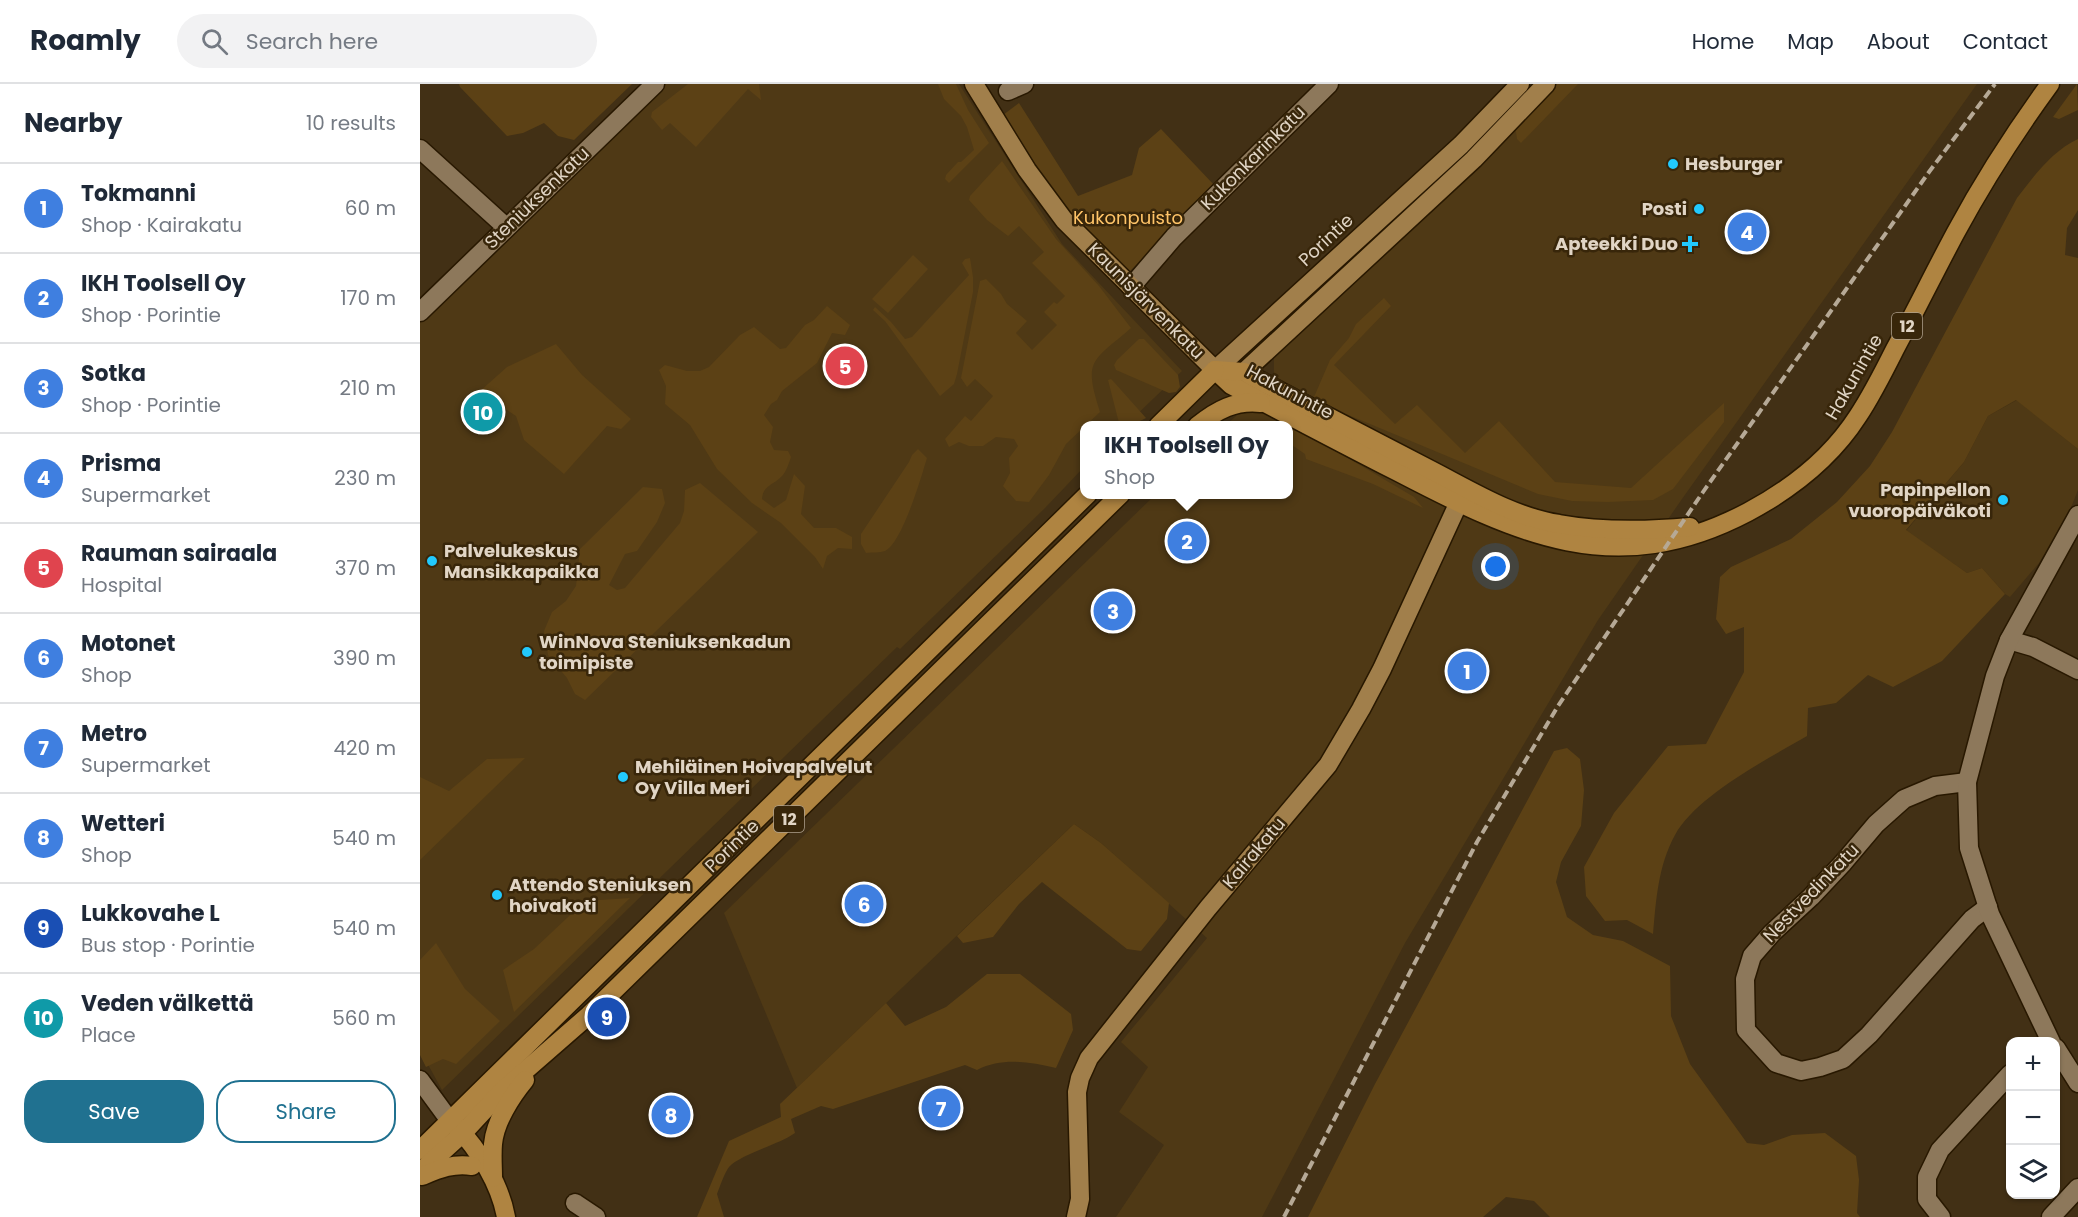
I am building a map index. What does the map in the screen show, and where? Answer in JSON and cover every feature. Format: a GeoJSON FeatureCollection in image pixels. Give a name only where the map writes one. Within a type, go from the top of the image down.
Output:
{"type":"FeatureCollection","features":[{"type":"Feature","properties":{"kind":"highway","name":"Hakunintie"},"geometry":{"type":"LineString","coordinates":[[1215,370],[1237,379],[1462,496],[1500,522],[1542,537],[1608,547],[1657,544],[1689,537],[1769,501],[1822,459],[1849,429],[1859,416],[1885,369],[1986,178],[2019,126],[2050,84]]}},
{"type":"Feature","properties":{"kind":"highway","name":"Porintie"},"geometry":{"type":"LineString","coordinates":[[1163,421],[1215,370]]}},
{"type":"Feature","properties":{"kind":"highway","name":"12"},"geometry":{"type":"LineString","coordinates":[[1203,418],[1237,379]]}},
{"type":"Feature","properties":{"kind":"highway","name":"12"},"geometry":{"type":"LineString","coordinates":[[1203,418],[1231,405],[1271,397]]}},
{"type":"Feature","properties":{"kind":"highway","name":"Porintie"},"geometry":{"type":"LineString","coordinates":[[420,1174],[456,1132],[1084,499]]}},
{"type":"Feature","properties":{"kind":"highway","name":"Porintie"},"geometry":{"type":"LineString","coordinates":[[420,1150],[456,1132],[589,1015],[1117,499]]}},
{"type":"Feature","properties":{"kind":"highway"},"geometry":{"type":"LineString","coordinates":[[506,1217],[493,1178],[493,1143],[497,1129],[515,1093],[549,1052]]}},
{"type":"Feature","properties":{"kind":"highway"},"geometry":{"type":"LineString","coordinates":[[456,1132],[483,1185],[494,1217]]}},
{"type":"Feature","properties":{"kind":"highway"},"geometry":{"type":"LineString","coordinates":[[456,1132],[493,1178]]}},
{"type":"Feature","properties":{"kind":"highway"},"geometry":{"type":"LineString","coordinates":[[420,1174],[459,1164],[472,1166]]}},
{"type":"Feature","properties":{"kind":"main road","name":"Kaunisjärvenkatu"},"geometry":{"type":"LineString","coordinates":[[974,84],[1010,144],[1064,220],[1215,370]]}},
{"type":"Feature","properties":{"kind":"main road","name":"Porintie"},"geometry":{"type":"LineString","coordinates":[[1215,370],[1461,145],[1521,84]]}},
{"type":"Feature","properties":{"kind":"main road"},"geometry":{"type":"LineString","coordinates":[[1237,379],[1474,159],[1546,84]]}},
{"type":"Feature","properties":{"kind":"main road","name":"Kairakatu"},"geometry":{"type":"LineString","coordinates":[[1076,1217],[1080,1199],[1077,1092],[1080,1078],[1089,1058],[1208,908],[1328,765],[1382,669],[1462,496]]}},
{"type":"Feature","properties":{"kind":"street","name":"Steniuksenkatu"},"geometry":{"type":"LineString","coordinates":[[420,312],[655,84]]}},
{"type":"Feature","properties":{"kind":"street","name":"Kukonkarinkatu"},"geometry":{"type":"LineString","coordinates":[[1131,287],[1174,237],[1329,84]]}},
{"type":"Feature","properties":{"kind":"street"},"geometry":{"type":"LineString","coordinates":[[420,149],[506,227]]}},
{"type":"Feature","properties":{"kind":"street"},"geometry":{"type":"LineString","coordinates":[[2047,1037],[1988,907],[1968,848],[1966,782],[1995,676],[2009,639],[2078,515]]}},
{"type":"Feature","properties":{"kind":"street"},"geometry":{"type":"LineString","coordinates":[[2009,639],[2033,647],[2078,670]]}},
{"type":"Feature","properties":{"kind":"street","name":"Nestvedinkatu"},"geometry":{"type":"LineString","coordinates":[[1966,782],[1935,786],[1904,799],[1876,824],[1811,897],[1772,933],[1752,956],[1745,979],[1746,1030],[1776,1063],[1801,1071],[1843,1059],[1869,1035],[1972,919],[1988,907]]}},
{"type":"Feature","properties":{"kind":"street"},"geometry":{"type":"LineString","coordinates":[[2060,1057],[2078,1083]]}},
{"type":"Feature","properties":{"kind":"street"},"geometry":{"type":"LineString","coordinates":[[1941,1217],[1927,1198],[1927,1177],[1940,1150],[2006,1078]]}},
{"type":"Feature","properties":{"kind":"street"},"geometry":{"type":"LineString","coordinates":[[420,1080],[456,1132]]}},
{"type":"Feature","properties":{"kind":"street"},"geometry":{"type":"LineString","coordinates":[[2051,1217],[2078,1188]]}},
{"type":"Feature","properties":{"kind":"street"},"geometry":{"type":"LineString","coordinates":[[575,1203],[596,1217]]}},
{"type":"Feature","properties":{"kind":"shaded area"},"geometry":{"type":"Polygon","coordinates":[[[661,84],[959,84],[1062,244],[1182,371],[1130,421],[1080,421],[1080,471],[1045,508],[900,649],[897,647],[442,1090],[420,1050],[420,315],[661,84]]]}},
{"type":"Feature","properties":{"kind":"shaded area"},"geometry":{"type":"Polygon","coordinates":[[[1553,84],[1977,84],[1598,620],[1405,943],[1262,1217],[1116,1217],[1164,1145],[1119,1112],[1148,1067],[1121,1042],[1207,938],[1101,843],[1074,824],[797,1088],[724,913],[1151,499],[1293,499],[1293,421],[1230,421],[1274,382],[1274,353],[1553,84]]]}},
{"type":"Feature","properties":{"kind":"shaded area","name":"Papinpellon vuoropäiväkoti"},"geometry":{"type":"Polygon","coordinates":[[[2017,400],[2078,449],[2078,490],[2070,510],[2039,563],[2010,597],[1982,568],[1967,573],[1906,531],[1964,462],[1988,416],[2017,400]]]}},
{"type":"Feature","properties":{"kind":"green space"},"geometry":{"type":"Polygon","coordinates":[[[459,84],[632,84],[574,140],[558,136],[544,123],[523,133],[507,136],[459,84]]]}},
{"type":"Feature","properties":{"kind":"green space"},"geometry":{"type":"Polygon","coordinates":[[[688,84],[759,84],[761,100],[748,89],[696,147],[670,123],[662,130],[651,117],[652,112],[688,84]]]}},
{"type":"Feature","properties":{"kind":"green space"},"geometry":{"type":"Polygon","coordinates":[[[938,84],[956,84],[968,110],[989,143],[949,183],[945,179],[946,175],[974,150],[961,116],[944,99],[938,84]]]}},
{"type":"Feature","properties":{"kind":"green space"},"geometry":{"type":"Polygon","coordinates":[[[1553,84],[1578,84],[1521,143],[1517,139],[1515,125],[1553,84]]]}},
{"type":"Feature","properties":{"kind":"green space"},"geometry":{"type":"Polygon","coordinates":[[[2077,84],[2078,110],[2059,119],[2053,117],[2077,84]]]}},
{"type":"Feature","properties":{"kind":"green space","name":"Kukonpuisto"},"geometry":{"type":"Polygon","coordinates":[[[1019,103],[1078,196],[1132,175],[1139,148],[1161,129],[1215,186],[1130,271],[1079,222],[1032,161],[1003,115],[1019,103]]]}},
{"type":"Feature","properties":{"kind":"green space"},"geometry":{"type":"Polygon","coordinates":[[[2078,139],[2078,210],[2067,228],[2065,255],[2078,258],[2078,449],[2016,400],[1988,416],[1964,462],[1906,530],[1967,573],[1982,568],[2005,594],[1942,661],[1893,687],[1868,675],[1836,703],[1808,708],[1807,736],[1735,779],[1699,806],[1685,820],[1669,847],[1659,883],[1653,934],[1627,920],[1605,921],[1586,896],[1584,867],[1614,813],[1668,746],[1706,744],[1744,672],[1744,627],[1726,634],[1716,619],[1720,577],[1731,567],[1791,539],[1837,502],[1870,466],[1892,432],[2017,198],[2052,157],[2078,139]]]}},
{"type":"Feature","properties":{"kind":"green space"},"geometry":{"type":"Polygon","coordinates":[[[1002,161],[1056,239],[1099,286],[1131,328],[1107,348],[1094,363],[1092,381],[1100,412],[1090,421],[1080,421],[1080,431],[1066,444],[1049,475],[1029,502],[1016,501],[1003,486],[1010,473],[1009,458],[1018,446],[1014,439],[996,437],[983,446],[969,446],[959,442],[949,447],[945,439],[965,416],[971,421],[993,396],[975,379],[967,387],[961,378],[980,281],[986,279],[1001,294],[1007,304],[1027,321],[1016,333],[1032,350],[1057,325],[1044,312],[1054,302],[1057,304],[1065,296],[1032,263],[1044,252],[1019,226],[1008,236],[987,220],[969,200],[970,196],[1002,161]]]}},
{"type":"Feature","properties":{"kind":"green space"},"geometry":{"type":"Polygon","coordinates":[[[913,255],[928,269],[888,313],[872,299],[913,255]]]}},
{"type":"Feature","properties":{"kind":"green space"},"geometry":{"type":"Polygon","coordinates":[[[970,258],[973,292],[957,374],[954,384],[940,396],[885,321],[873,310],[875,307],[905,339],[912,337],[969,275],[962,263],[965,259],[970,258]]]}},
{"type":"Feature","properties":{"kind":"green space"},"geometry":{"type":"Polygon","coordinates":[[[1384,298],[1391,306],[1334,365],[1395,424],[1417,405],[1465,453],[1499,421],[1555,482],[1631,488],[1724,403],[1724,422],[1673,489],[1653,500],[1572,501],[1538,494],[1346,414],[1314,397],[1330,360],[1349,338],[1356,324],[1384,298]]]}},
{"type":"Feature","properties":{"kind":"green space"},"geometry":{"type":"Polygon","coordinates":[[[827,306],[850,325],[845,335],[832,333],[817,363],[782,391],[764,415],[773,427],[770,442],[774,450],[788,451],[791,457],[783,474],[764,491],[762,499],[774,508],[786,500],[794,474],[805,486],[801,514],[814,528],[836,528],[852,537],[852,549],[838,548],[827,556],[823,569],[815,557],[781,523],[752,503],[717,469],[690,425],[665,404],[666,386],[659,370],[665,365],[687,371],[700,371],[709,367],[740,335],[754,327],[780,349],[786,348],[805,325],[814,320],[827,306]]]}},
{"type":"Feature","properties":{"kind":"green space"},"geometry":{"type":"Polygon","coordinates":[[[1139,339],[1144,339],[1178,375],[1180,387],[1176,392],[1169,393],[1116,370],[1114,365],[1117,360],[1139,339]]]}},
{"type":"Feature","properties":{"kind":"green space"},"geometry":{"type":"Polygon","coordinates":[[[556,344],[582,375],[631,419],[621,429],[607,426],[564,474],[524,440],[516,416],[479,392],[507,367],[556,344]]]}},
{"type":"Feature","properties":{"kind":"green space"},"geometry":{"type":"Polygon","coordinates":[[[1111,379],[1146,418],[1139,421],[1118,421],[1108,380],[1111,379]]]}},
{"type":"Feature","properties":{"kind":"green space"},"geometry":{"type":"Polygon","coordinates":[[[1293,426],[1414,497],[1423,508],[1373,484],[1306,459],[1305,454],[1293,446],[1293,426]]]}},
{"type":"Feature","properties":{"kind":"green space"},"geometry":{"type":"Polygon","coordinates":[[[918,449],[927,458],[910,509],[898,536],[885,551],[866,553],[861,544],[861,534],[918,449]]]}},
{"type":"Feature","properties":{"kind":"green space"},"geometry":{"type":"Polygon","coordinates":[[[700,483],[758,532],[585,700],[575,694],[567,678],[548,655],[544,631],[552,612],[566,601],[576,586],[579,559],[577,552],[643,487],[662,489],[665,503],[657,522],[637,551],[625,554],[609,585],[617,590],[625,588],[680,523],[684,511],[685,490],[700,483]]]}},
{"type":"Feature","properties":{"kind":"green space"},"geometry":{"type":"Polygon","coordinates":[[[1567,748],[1580,759],[1584,790],[1581,826],[1561,862],[1556,882],[1567,917],[1593,935],[1623,941],[1670,966],[1671,1016],[1690,1064],[1747,1143],[1764,1145],[1792,1135],[1825,1133],[1856,1156],[1859,1180],[1857,1213],[1860,1217],[1550,1217],[1534,1201],[1506,1197],[1483,1217],[1308,1217],[1375,1084],[1554,751],[1567,748]]]}},
{"type":"Feature","properties":{"kind":"green space"},"geometry":{"type":"Polygon","coordinates":[[[525,758],[420,860],[420,777],[449,791],[487,759],[525,758]]]}},
{"type":"Feature","properties":{"kind":"green space"},"geometry":{"type":"Polygon","coordinates":[[[1074,824],[1101,843],[1169,903],[1167,919],[1141,951],[1127,949],[1042,882],[1019,904],[993,937],[963,943],[957,936],[1074,824]]]}},
{"type":"Feature","properties":{"kind":"green space"},"geometry":{"type":"Polygon","coordinates":[[[630,898],[514,1012],[503,970],[534,949],[585,901],[630,898]]]}},
{"type":"Feature","properties":{"kind":"green space"},"geometry":{"type":"Polygon","coordinates":[[[436,943],[465,989],[500,1021],[456,1064],[443,1059],[426,1067],[420,1055],[420,960],[436,943]]]}},
{"type":"Feature","properties":{"kind":"green space"},"geometry":{"type":"Polygon","coordinates":[[[987,974],[1020,974],[1071,1014],[1073,1030],[1056,1068],[1016,1062],[997,1063],[977,1070],[965,1065],[833,1109],[821,1106],[791,1119],[795,1133],[742,1158],[729,1167],[717,1194],[724,1217],[697,1217],[729,1141],[781,1117],[780,1104],[886,1003],[905,1026],[946,1007],[987,974]]]}},
{"type":"Feature","properties":{"kind":"railway"},"geometry":{"type":"LineString","coordinates":[[1284,1217],[1477,842],[1558,706],[1703,492],[1929,172],[1995,84]]}},
{"type":"Feature","properties":{"kind":"place","name":"Hesburger"},"geometry":{"type":"Point","coordinates":[1673,164]}},
{"type":"Feature","properties":{"kind":"place","name":"Posti"},"geometry":{"type":"Point","coordinates":[1699,209]}},
{"type":"Feature","properties":{"kind":"place","name":"Prisma"},"geometry":{"type":"Point","coordinates":[1747,232]}},
{"type":"Feature","properties":{"kind":"place","name":"Apteekki Duo"},"geometry":{"type":"Point","coordinates":[1690,244]}},
{"type":"Feature","properties":{"kind":"place","name":"Rauman sairaala"},"geometry":{"type":"Point","coordinates":[845,366]}},
{"type":"Feature","properties":{"kind":"place","name":"Veden välkettä"},"geometry":{"type":"Point","coordinates":[483,412]}},
{"type":"Feature","properties":{"kind":"place","name":"Papinpellon vuoropäiväkoti"},"geometry":{"type":"Point","coordinates":[2003,500]}},
{"type":"Feature","properties":{"kind":"place","name":"IKH Toolsell Oy"},"geometry":{"type":"Point","coordinates":[1187,541]}},
{"type":"Feature","properties":{"kind":"place","name":"Palvelukeskus Mansikkapaikka"},"geometry":{"type":"Point","coordinates":[432,561]}},
{"type":"Feature","properties":{"kind":"place","name":"Sotka"},"geometry":{"type":"Point","coordinates":[1113,611]}},
{"type":"Feature","properties":{"kind":"place","name":"WinNova Steniuksenkadun toimipiste"},"geometry":{"type":"Point","coordinates":[527,652]}},
{"type":"Feature","properties":{"kind":"place","name":"Tokmanni"},"geometry":{"type":"Point","coordinates":[1467,671]}},
{"type":"Feature","properties":{"kind":"place","name":"Mehiläinen Hoivapalvelut Oy Villa Meri"},"geometry":{"type":"Point","coordinates":[623,777]}},
{"type":"Feature","properties":{"kind":"place","name":"Attendo Steniuksen hoivakoti"},"geometry":{"type":"Point","coordinates":[497,895]}},
{"type":"Feature","properties":{"kind":"place","name":"Motonet"},"geometry":{"type":"Point","coordinates":[864,904]}},
{"type":"Feature","properties":{"kind":"place","name":"Lukkovahe L"},"geometry":{"type":"Point","coordinates":[607,1017]}},
{"type":"Feature","properties":{"kind":"place","name":"Metro"},"geometry":{"type":"Point","coordinates":[941,1108]}},
{"type":"Feature","properties":{"kind":"place","name":"Wetteri"},"geometry":{"type":"Point","coordinates":[671,1115]}}]}
